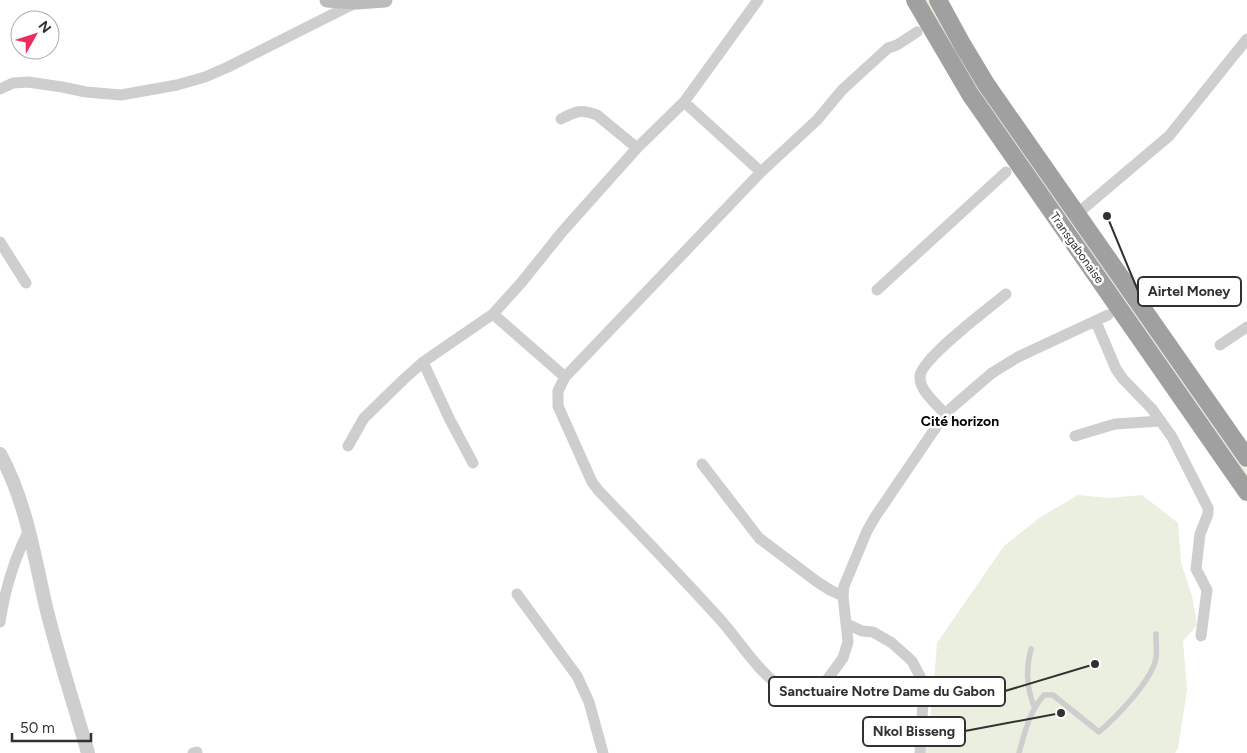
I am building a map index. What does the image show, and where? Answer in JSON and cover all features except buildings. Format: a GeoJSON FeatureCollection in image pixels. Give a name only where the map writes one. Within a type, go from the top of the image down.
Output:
{"type":"FeatureCollection","features":[{"type":"Feature","properties":{"kind":"highway","name":"Transgabonaise"},"geometry":{"type":"LineString","coordinates":[[915,0],[945,54],[991,125],[1247,492]]}},
{"type":"Feature","properties":{"kind":"highway","name":"Transgabonaise"},"geometry":{"type":"LineString","coordinates":[[938,0],[986,84],[1078,213],[1247,458]]}},
{"type":"Feature","properties":{"kind":"main road"},"geometry":{"type":"LineString","coordinates":[[327,0],[357,2],[385,0]]}},
{"type":"Feature","properties":{"kind":"street"},"geometry":{"type":"LineString","coordinates":[[348,446],[364,418],[424,362],[493,314],[562,232],[637,148],[684,102],[758,0]]}},
{"type":"Feature","properties":{"kind":"street"},"geometry":{"type":"LineString","coordinates":[[0,89],[13,83],[28,82],[86,92],[121,95],[177,86],[228,67],[357,2]]}},
{"type":"Feature","properties":{"kind":"street"},"geometry":{"type":"LineString","coordinates":[[917,32],[897,45],[888,48],[875,58],[842,90],[817,120],[761,172],[565,377],[558,391],[558,406],[592,482],[604,497],[718,616],[765,675],[786,692],[798,695],[818,692],[843,658],[848,642],[843,596],[844,586],[866,532],[946,414],[999,369],[1039,346],[1108,315]]}},
{"type":"Feature","properties":{"kind":"street"},"geometry":{"type":"LineString","coordinates":[[1078,213],[1169,136],[1247,40]]}},
{"type":"Feature","properties":{"kind":"street"},"geometry":{"type":"LineString","coordinates":[[684,102],[761,172]]}},
{"type":"Feature","properties":{"kind":"street"},"geometry":{"type":"LineString","coordinates":[[561,119],[581,110],[597,115],[637,148]]}},
{"type":"Feature","properties":{"kind":"street"},"geometry":{"type":"LineString","coordinates":[[877,290],[1006,172]]}},
{"type":"Feature","properties":{"kind":"street"},"geometry":{"type":"LineString","coordinates":[[0,242],[26,283]]}},
{"type":"Feature","properties":{"kind":"street"},"geometry":{"type":"LineString","coordinates":[[946,414],[923,388],[920,378],[923,368],[944,346],[1006,294]]}},
{"type":"Feature","properties":{"kind":"street"},"geometry":{"type":"LineString","coordinates":[[493,314],[565,377]]}},
{"type":"Feature","properties":{"kind":"street"},"geometry":{"type":"LineString","coordinates":[[1096,322],[1116,369],[1152,409],[1172,436],[1208,508],[1208,514],[1200,534],[1196,569],[1207,590],[1201,636]]}},
{"type":"Feature","properties":{"kind":"street"},"geometry":{"type":"LineString","coordinates":[[1220,345],[1247,327]]}},
{"type":"Feature","properties":{"kind":"street"},"geometry":{"type":"LineString","coordinates":[[424,362],[450,420],[473,464]]}},
{"type":"Feature","properties":{"kind":"street"},"geometry":{"type":"LineString","coordinates":[[1075,436],[1115,424],[1161,421]]}},
{"type":"Feature","properties":{"kind":"street"},"geometry":{"type":"LineString","coordinates":[[0,454],[11,474],[29,530],[46,608],[88,753]]}},
{"type":"Feature","properties":{"kind":"street"},"geometry":{"type":"LineString","coordinates":[[702,464],[759,538],[816,581],[843,596]]}},
{"type":"Feature","properties":{"kind":"street"},"geometry":{"type":"LineString","coordinates":[[0,622],[3,600],[15,561],[29,530]]}},
{"type":"Feature","properties":{"kind":"street"},"geometry":{"type":"LineString","coordinates":[[517,594],[577,676],[589,702],[603,753]]}},
{"type":"Feature","properties":{"kind":"street"},"geometry":{"type":"LineString","coordinates":[[847,624],[862,631],[873,632],[892,643],[912,660],[924,684],[920,753]]}},
{"type":"Feature","properties":{"kind":"lane"},"geometry":{"type":"LineString","coordinates":[[1019,753],[1028,718],[1034,706],[1044,695],[1053,696],[1099,732],[1113,720],[1145,682],[1156,660],[1156,634]]}},
{"type":"Feature","properties":{"kind":"lane"},"geometry":{"type":"LineString","coordinates":[[1031,649],[1027,676],[1029,693],[1034,706]]}},
{"type":"Feature","properties":{"kind":"green space"},"geometry":{"type":"Polygon","coordinates":[[[923,0],[929,0],[1247,470],[1247,480],[996,121],[923,0]]]}},
{"type":"Feature","properties":{"kind":"green space"},"geometry":{"type":"Polygon","coordinates":[[[1078,495],[1108,498],[1142,495],[1178,523],[1181,563],[1192,596],[1197,625],[1183,641],[1187,690],[1178,748],[1175,753],[925,753],[933,695],[937,643],[1004,546],[1039,518],[1078,495]]]}},
{"type":"Feature","properties":{"kind":"place","name":"Airtel Money"},"geometry":{"type":"Point","coordinates":[1107,216]}},
{"type":"Feature","properties":{"kind":"place","name":"Sanctuaire Notre Dame du Gabon"},"geometry":{"type":"Point","coordinates":[1095,664]}},
{"type":"Feature","properties":{"kind":"place","name":"Nkol Bisseng"},"geometry":{"type":"Point","coordinates":[1061,713]}},
{"type":"Feature","properties":{"kind":"district","name":"Cité horizon"},"geometry":{"type":"Point","coordinates":[960,421]}}]}
